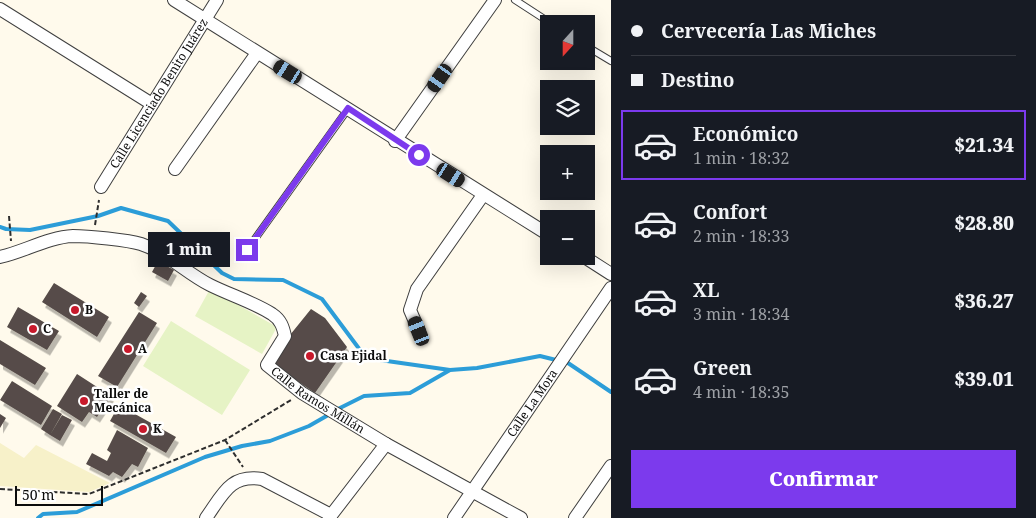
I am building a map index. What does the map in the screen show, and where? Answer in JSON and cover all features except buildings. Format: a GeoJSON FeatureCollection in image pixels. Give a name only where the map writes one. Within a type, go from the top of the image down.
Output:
{"type":"FeatureCollection","features":[{"type":"Feature","properties":{"kind":"street"},"geometry":{"type":"LineString","coordinates":[[174,0],[348,108],[395,141],[540,229]]}},
{"type":"Feature","properties":{"kind":"street","name":"Calle Licenciado Benito Juárez"},"geometry":{"type":"LineString","coordinates":[[101,188],[217,0]]}},
{"type":"Feature","properties":{"kind":"street"},"geometry":{"type":"LineString","coordinates":[[395,141],[495,0]]}},
{"type":"Feature","properties":{"kind":"street"},"geometry":{"type":"LineString","coordinates":[[0,9],[152,104]]}},
{"type":"Feature","properties":{"kind":"street"},"geometry":{"type":"LineString","coordinates":[[175,169],[258,53]]}},
{"type":"Feature","properties":{"kind":"street"},"geometry":{"type":"LineString","coordinates":[[419,331],[410,310],[417,289],[484,195]]}},
{"type":"Feature","properties":{"kind":"street","name":"Calle Ramos Millán"},"geometry":{"type":"LineString","coordinates":[[6,256],[24,248],[72,236],[140,244],[166,255],[209,285],[273,315],[283,324],[284,336],[267,365],[302,392],[386,444],[521,518]]}},
{"type":"Feature","properties":{"kind":"street"},"geometry":{"type":"LineString","coordinates":[[595,264],[611,274]]}},
{"type":"Feature","properties":{"kind":"street","name":"Calle La Mora"},"geometry":{"type":"LineString","coordinates":[[454,518],[611,288]]}},
{"type":"Feature","properties":{"kind":"street"},"geometry":{"type":"LineString","coordinates":[[206,518],[227,489],[237,480],[251,477],[262,479],[330,516],[386,444]]}},
{"type":"Feature","properties":{"kind":"street"},"geometry":{"type":"LineString","coordinates":[[575,518],[611,466]]}},
{"type":"Feature","properties":{"kind":"lane"},"geometry":{"type":"LineString","coordinates":[[515,0],[540,16]]}},
{"type":"Feature","properties":{"kind":"lane"},"geometry":{"type":"LineString","coordinates":[[595,51],[611,61]]}},
{"type":"Feature","properties":{"kind":"lane"},"geometry":{"type":"LineString","coordinates":[[247,250],[348,108]]}},
{"type":"Feature","properties":{"kind":"path"},"geometry":{"type":"LineString","coordinates":[[91,238],[98,216],[101,188]]}},
{"type":"Feature","properties":{"kind":"path"},"geometry":{"type":"LineString","coordinates":[[6,256],[9,216]]}},
{"type":"Feature","properties":{"kind":"path"},"geometry":{"type":"LineString","coordinates":[[0,489],[89,494],[225,440],[302,392]]}},
{"type":"Feature","properties":{"kind":"path"},"geometry":{"type":"LineString","coordinates":[[225,440],[251,477]]}},
{"type":"Feature","properties":{"kind":"shaded area"},"geometry":{"type":"Polygon","coordinates":[[[0,443],[24,458],[36,445],[110,483],[89,492],[0,486],[0,443]]]}},
{"type":"Feature","properties":{"kind":"green space"},"geometry":{"type":"Polygon","coordinates":[[[210,289],[277,327],[262,354],[195,316],[210,289]]]}},
{"type":"Feature","properties":{"kind":"green space"},"geometry":{"type":"Polygon","coordinates":[[[171,321],[250,370],[222,415],[143,366],[171,321]]]}},
{"type":"Feature","properties":{"kind":"waterway"},"geometry":{"type":"LineString","coordinates":[[0,227],[30,230],[98,216],[121,208],[168,221],[222,273],[234,279],[283,280],[322,299],[366,358],[450,370],[477,368],[540,356],[568,363],[611,392]]}},
{"type":"Feature","properties":{"kind":"waterway"},"geometry":{"type":"LineString","coordinates":[[336,410],[364,396],[410,393],[450,370]]}},
{"type":"Feature","properties":{"kind":"waterway"},"geometry":{"type":"LineString","coordinates":[[38,518],[43,514],[77,512],[205,457],[242,446],[270,441],[309,426],[330,414]]}},
{"type":"Feature","properties":{"kind":"place","name":"B"},"geometry":{"type":"Point","coordinates":[75,310]}},
{"type":"Feature","properties":{"kind":"place","name":"C"},"geometry":{"type":"Point","coordinates":[33,329]}},
{"type":"Feature","properties":{"kind":"place","name":"A"},"geometry":{"type":"Point","coordinates":[128,349]}},
{"type":"Feature","properties":{"kind":"place","name":"Casa Ejidal"},"geometry":{"type":"Point","coordinates":[310,356]}},
{"type":"Feature","properties":{"kind":"place","name":"Taller de Mecánica"},"geometry":{"type":"Point","coordinates":[84,401]}},
{"type":"Feature","properties":{"kind":"place","name":"K"},"geometry":{"type":"Point","coordinates":[143,429]}},
{"type":"Feature","properties":{"kind":"route"},"geometry":{"type":"LineString","coordinates":[[247,250],[348,108],[395,141],[419,155]]}}]}
